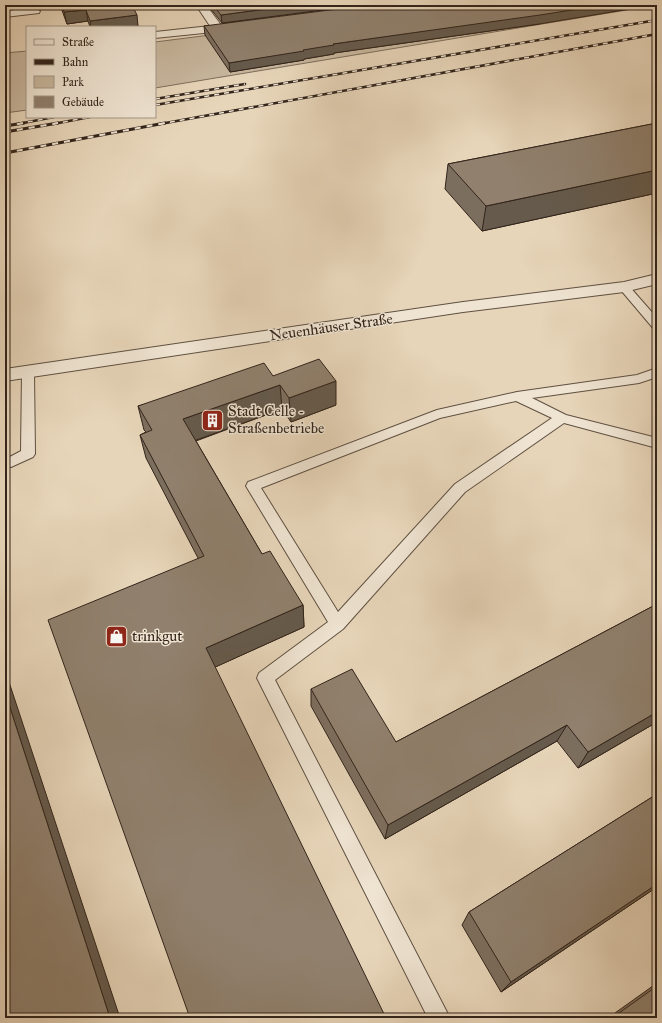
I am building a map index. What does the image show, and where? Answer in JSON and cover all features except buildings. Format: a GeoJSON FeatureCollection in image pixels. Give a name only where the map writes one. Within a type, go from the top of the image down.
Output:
{"type":"FeatureCollection","features":[{"type":"Feature","properties":{"kind":"street"},"geometry":{"type":"LineString","coordinates":[[200,5],[218,30]]}},
{"type":"Feature","properties":{"kind":"street"},"geometry":{"type":"LineString","coordinates":[[5,14],[36,13]]}},
{"type":"Feature","properties":{"kind":"street"},"geometry":{"type":"LineString","coordinates":[[156,35],[247,26]]}},
{"type":"Feature","properties":{"kind":"street","name":"Neuenhäuser Straße"},"geometry":{"type":"LineString","coordinates":[[5,375],[455,308],[624,287],[657,279]]}},
{"type":"Feature","properties":{"kind":"lane"},"geometry":{"type":"LineString","coordinates":[[624,287],[657,325]]}},
{"type":"Feature","properties":{"kind":"lane"},"geometry":{"type":"LineString","coordinates":[[11,462],[28,454],[28,372]]}},
{"type":"Feature","properties":{"kind":"lane"},"geometry":{"type":"LineString","coordinates":[[337,624],[253,486],[437,414],[517,396],[639,379],[657,372]]}},
{"type":"Feature","properties":{"kind":"lane"},"geometry":{"type":"LineString","coordinates":[[517,396],[562,418],[657,443]]}},
{"type":"Feature","properties":{"kind":"lane"},"geometry":{"type":"LineString","coordinates":[[439,1018],[265,678],[337,624],[460,488],[562,418]]}},
{"type":"Feature","properties":{"kind":"green space"},"geometry":{"type":"Polygon","coordinates":[[[422,5],[657,5],[156,88],[156,42],[422,5]]]}},
{"type":"Feature","properties":{"kind":"green space"},"geometry":{"type":"Polygon","coordinates":[[[26,51],[26,110],[5,113],[5,53],[26,51]]]}},
{"type":"Feature","properties":{"kind":"railway"},"geometry":{"type":"LineString","coordinates":[[156,105],[657,20]]}},
{"type":"Feature","properties":{"kind":"railway"},"geometry":{"type":"LineString","coordinates":[[160,124],[657,34]]}},
{"type":"Feature","properties":{"kind":"railway"},"geometry":{"type":"LineString","coordinates":[[156,99],[245,84]]}},
{"type":"Feature","properties":{"kind":"railway"},"geometry":{"type":"LineString","coordinates":[[19,124],[49,118]]}},
{"type":"Feature","properties":{"kind":"railway"},"geometry":{"type":"LineString","coordinates":[[53,124],[85,118]]}},
{"type":"Feature","properties":{"kind":"railway"},"geometry":{"type":"LineString","coordinates":[[19,124],[24,123]]}},
{"type":"Feature","properties":{"kind":"railway"},"geometry":{"type":"LineString","coordinates":[[5,132],[58,123]]}},
{"type":"Feature","properties":{"kind":"railway"},"geometry":{"type":"LineString","coordinates":[[5,153],[165,123]]}},
{"type":"Feature","properties":{"kind":"railway"},"geometry":{"type":"LineString","coordinates":[[5,126],[19,124]]}},
{"type":"Feature","properties":{"kind":"place","name":"Stadt Celle - Straßenbetriebe"},"geometry":{"type":"Point","coordinates":[213,420]}},
{"type":"Feature","properties":{"kind":"place","name":"trinkgut"},"geometry":{"type":"Point","coordinates":[116,636]}}]}
